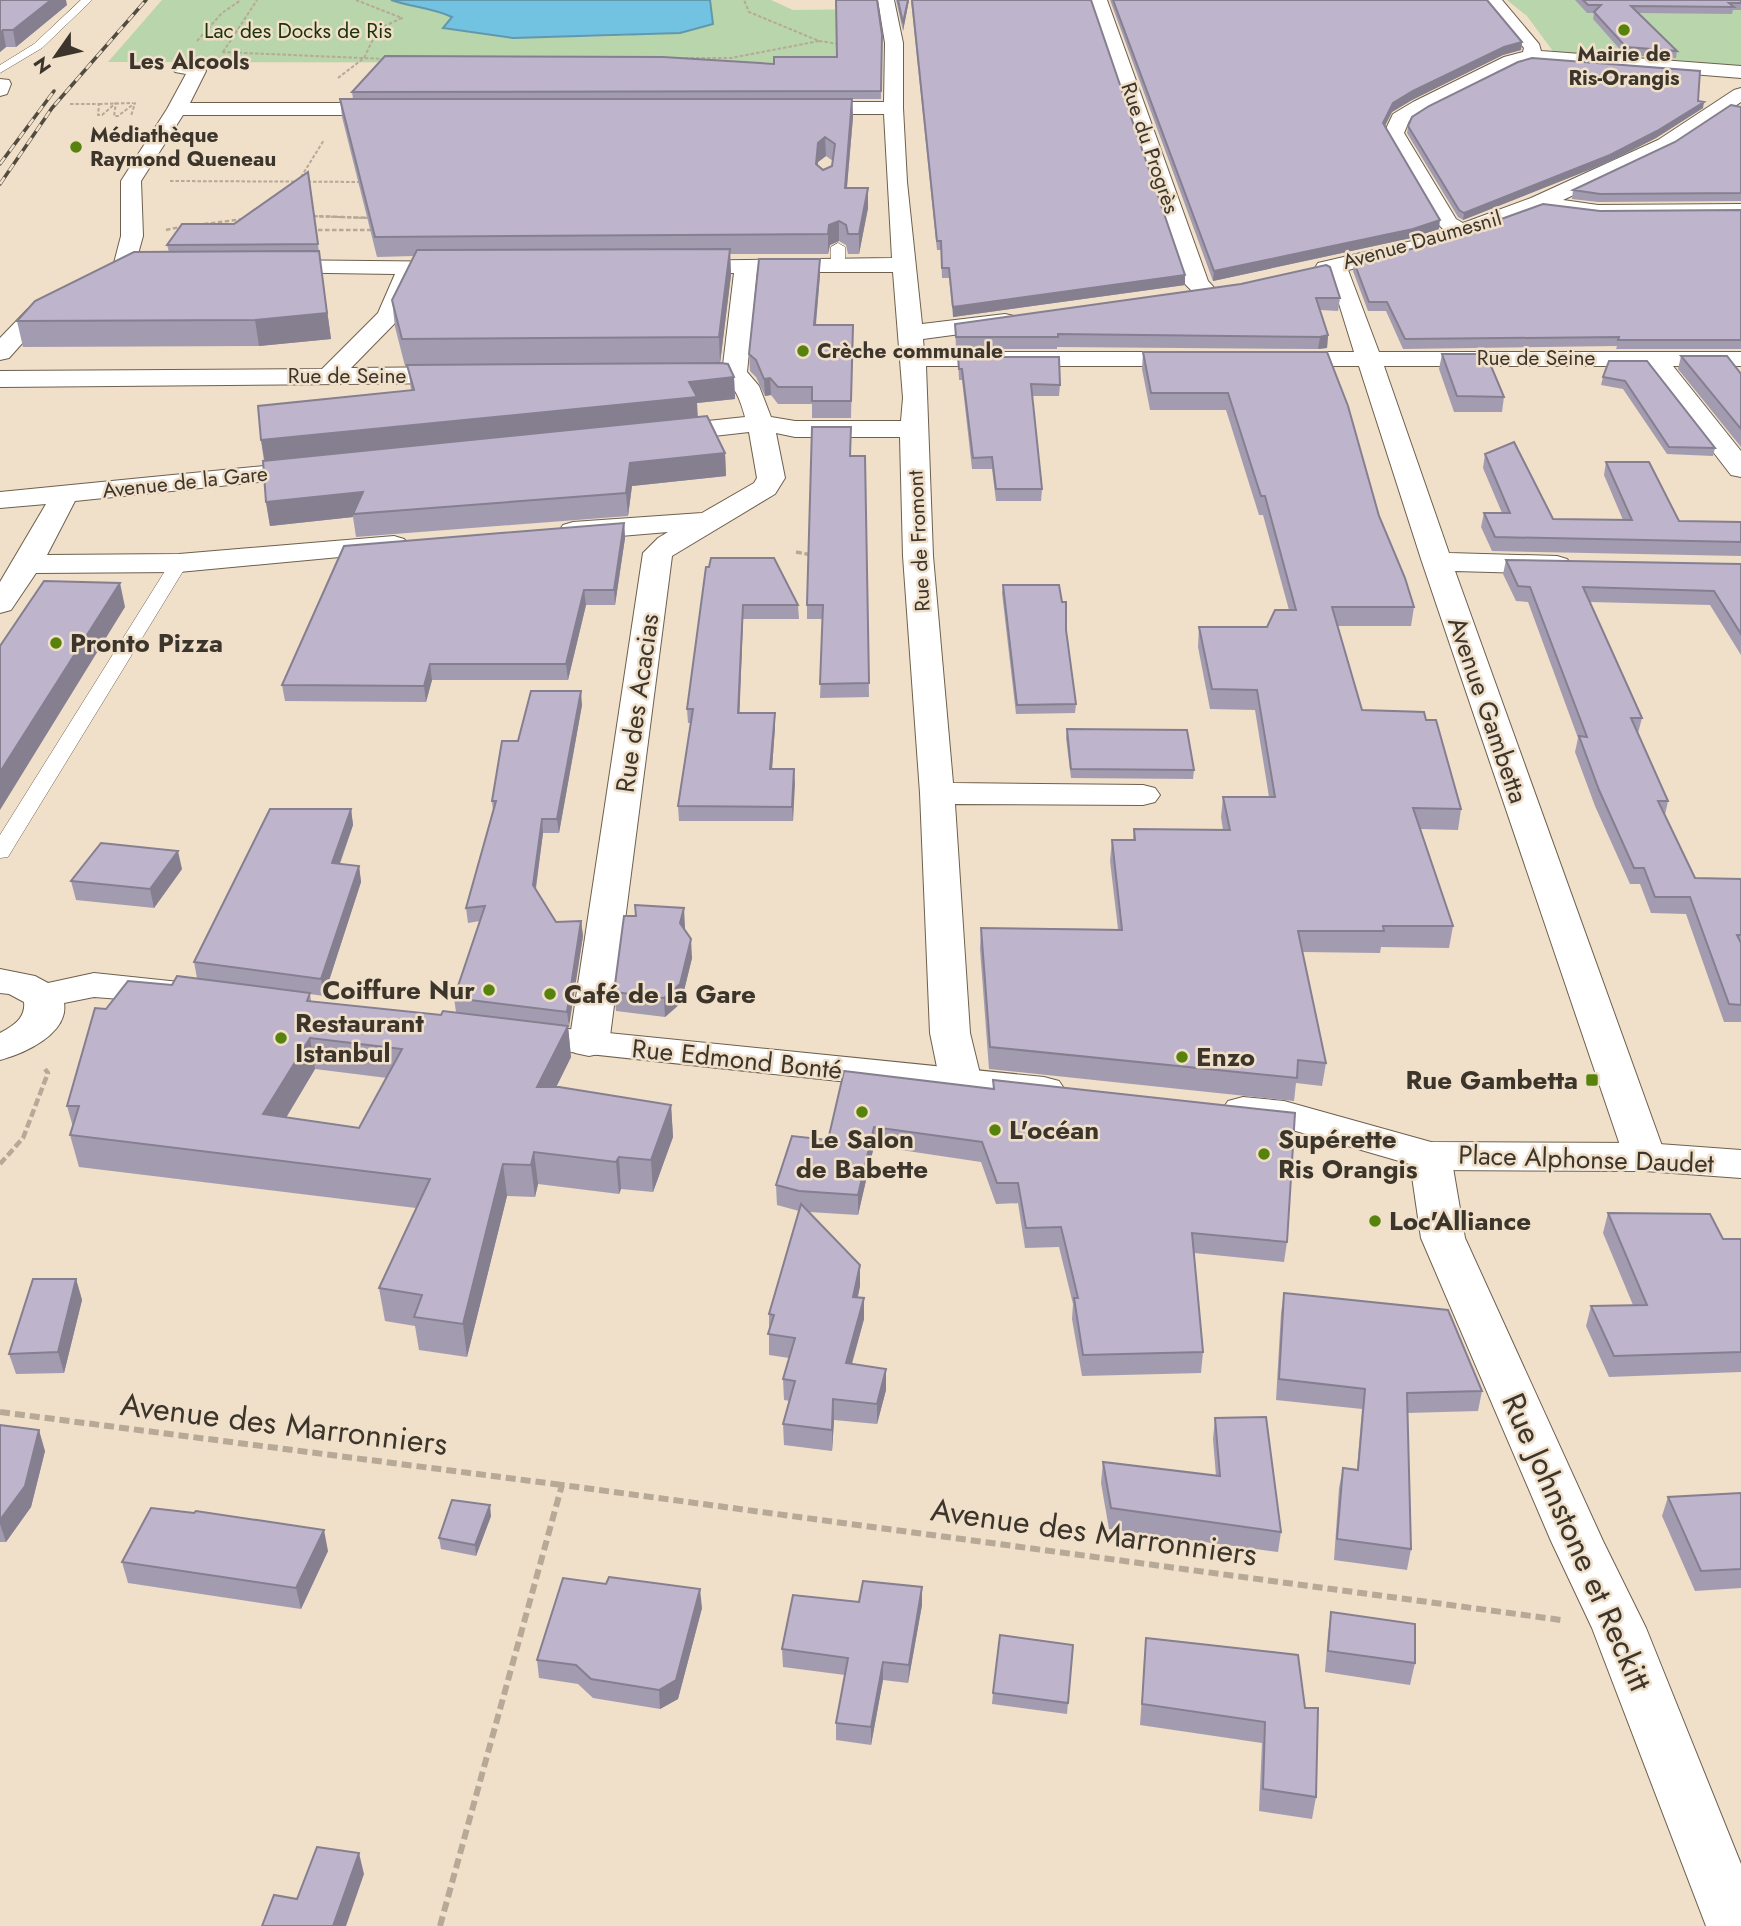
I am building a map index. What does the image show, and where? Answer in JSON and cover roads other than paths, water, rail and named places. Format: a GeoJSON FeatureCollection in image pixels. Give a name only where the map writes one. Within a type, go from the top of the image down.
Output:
{"type":"FeatureCollection","features":[{"type":"Feature","properties":{"kind":"street","name":"Rue de Fromont"},"geometry":{"type":"LineString","coordinates":[[886,0],[894,43],[893,108],[912,359],[918,556],[937,793],[950,1033],[961,1082]]}},
{"type":"Feature","properties":{"kind":"street","name":"Rue du Progrès"},"geometry":{"type":"LineString","coordinates":[[1099,0],[1197,284],[1217,290],[1173,297]]}},
{"type":"Feature","properties":{"kind":"street"},"geometry":{"type":"LineString","coordinates":[[1493,0],[1533,48],[1531,56]]}},
{"type":"Feature","properties":{"kind":"street"},"geometry":{"type":"LineString","coordinates":[[1464,232],[1448,223],[1394,133],[1400,118],[1510,61],[1531,56],[1613,57],[1741,74]]}},
{"type":"Feature","properties":{"kind":"street"},"geometry":{"type":"LineString","coordinates":[[125,267],[132,236],[131,181],[197,71],[181,68]]}},
{"type":"Feature","properties":{"kind":"street","name":"Avenue Daumesnil"},"geometry":{"type":"LineString","coordinates":[[1299,275],[1408,249],[1464,232],[1539,204],[1665,144],[1741,94]]}},
{"type":"Feature","properties":{"kind":"street"},"geometry":{"type":"LineString","coordinates":[[177,108],[408,109]]}},
{"type":"Feature","properties":{"kind":"street"},"geometry":{"type":"LineString","coordinates":[[778,108],[893,108]]}},
{"type":"Feature","properties":{"kind":"street"},"geometry":{"type":"LineString","coordinates":[[1539,204],[1598,211],[1741,211]]}},
{"type":"Feature","properties":{"kind":"street"},"geometry":{"type":"LineString","coordinates":[[654,266],[747,266],[838,256],[905,265]]}},
{"type":"Feature","properties":{"kind":"street"},"geometry":{"type":"LineString","coordinates":[[734,375],[747,266]]}},
{"type":"Feature","properties":{"kind":"street"},"geometry":{"type":"LineString","coordinates":[[0,353],[35,315],[125,267],[153,267]]}},
{"type":"Feature","properties":{"kind":"street"},"geometry":{"type":"LineString","coordinates":[[247,267],[477,267]]}},
{"type":"Feature","properties":{"kind":"street"},"geometry":{"type":"LineString","coordinates":[[329,376],[389,316],[409,267]]}},
{"type":"Feature","properties":{"kind":"street","name":"Avenue Gambetta"},"geometry":{"type":"LineString","coordinates":[[1329,267],[1341,275],[1371,359],[1437,562],[1645,1157]]}},
{"type":"Feature","properties":{"kind":"street"},"geometry":{"type":"LineString","coordinates":[[909,333],[1024,318]]}},
{"type":"Feature","properties":{"kind":"street"},"geometry":{"type":"LineString","coordinates":[[1653,358],[1741,469]]}},
{"type":"Feature","properties":{"kind":"street"},"geometry":{"type":"LineString","coordinates":[[912,359],[1217,359]]}},
{"type":"Feature","properties":{"kind":"street","name":"Rue de Seine"},"geometry":{"type":"LineString","coordinates":[[1258,359],[1730,359]]}},
{"type":"Feature","properties":{"kind":"street"},"geometry":{"type":"LineString","coordinates":[[1730,359],[1741,373]]}},
{"type":"Feature","properties":{"kind":"street"},"geometry":{"type":"LineString","coordinates":[[654,374],[734,375],[744,382],[761,423]]}},
{"type":"Feature","properties":{"kind":"street","name":"Rue de Seine"},"geometry":{"type":"LineString","coordinates":[[0,379],[478,375]]}},
{"type":"Feature","properties":{"kind":"street"},"geometry":{"type":"LineString","coordinates":[[635,436],[761,423],[795,429],[914,417]]}},
{"type":"Feature","properties":{"kind":"street","name":"Rue des Acacias"},"geometry":{"type":"LineString","coordinates":[[589,1044],[658,553],[668,544],[765,488],[771,478],[761,423]]}},
{"type":"Feature","properties":{"kind":"street","name":"Avenue de la Gare"},"geometry":{"type":"LineString","coordinates":[[0,500],[336,467]]}},
{"type":"Feature","properties":{"kind":"street"},"geometry":{"type":"LineString","coordinates":[[0,604],[27,564],[65,494]]}},
{"type":"Feature","properties":{"kind":"street"},"geometry":{"type":"LineString","coordinates":[[547,533],[710,520]]}},
{"type":"Feature","properties":{"kind":"street"},"geometry":{"type":"LineString","coordinates":[[27,564],[179,563],[424,543]]}},
{"type":"Feature","properties":{"kind":"street"},"geometry":{"type":"LineString","coordinates":[[1437,562],[1590,566]]}},
{"type":"Feature","properties":{"kind":"street"},"geometry":{"type":"LineString","coordinates":[[937,793],[1143,795]]}},
{"type":"Feature","properties":{"kind":"street"},"geometry":{"type":"LineString","coordinates":[[0,981],[33,988],[42,996],[45,1006],[42,1018],[33,1029],[9,1044]]}},
{"type":"Feature","properties":{"kind":"street"},"geometry":{"type":"LineString","coordinates":[[42,996],[94,985],[141,986],[208,995]]}},
{"type":"Feature","properties":{"kind":"street","name":"Rue Edmond Bonté"},"geometry":{"type":"LineString","coordinates":[[478,1031],[1082,1094]]}},
{"type":"Feature","properties":{"kind":"street"},"geometry":{"type":"LineString","coordinates":[[1203,1106],[1284,1114],[1430,1156]]}},
{"type":"Feature","properties":{"kind":"street","name":"Place Alphonse Daudet"},"geometry":{"type":"LineString","coordinates":[[1430,1156],[1645,1157],[1741,1164]]}},
{"type":"Feature","properties":{"kind":"street","name":"Rue Johnstone et Reckitt"},"geometry":{"type":"LineString","coordinates":[[1430,1156],[1443,1238],[1577,1541],[1619,1628],[1736,1926]]}},
{"type":"Feature","properties":{"kind":"lane"},"geometry":{"type":"LineString","coordinates":[[0,82],[87,0]]}},
{"type":"Feature","properties":{"kind":"lane"},"geometry":{"type":"LineString","coordinates":[[0,852],[179,563]]}},
{"type":"Feature","properties":{"kind":"water"},"geometry":{"type":"Polygon","coordinates":[[[391,0],[710,0],[713,24],[680,33],[513,38],[443,28],[452,17],[391,0]]]}},
{"type":"Feature","properties":{"kind":"railway"},"geometry":{"type":"LineString","coordinates":[[0,184],[52,108],[146,0]]}},
{"type":"Feature","properties":{"kind":"railway"},"geometry":{"type":"LineString","coordinates":[[0,164],[54,91]]}},
{"type":"Feature","properties":{"kind":"place","name":"Mairie de Ris-Orangis"},"geometry":{"type":"Point","coordinates":[1624,30]}},
{"type":"Feature","properties":{"kind":"place","name":"Médiathèque Raymond Queneau"},"geometry":{"type":"Point","coordinates":[76,147]}},
{"type":"Feature","properties":{"kind":"place","name":"Crèche communale"},"geometry":{"type":"Point","coordinates":[803,351]}},
{"type":"Feature","properties":{"kind":"place","name":"Pronto Pizza"},"geometry":{"type":"Point","coordinates":[56,643]}},
{"type":"Feature","properties":{"kind":"place","name":"Coiffure Nur"},"geometry":{"type":"Point","coordinates":[489,990]}},
{"type":"Feature","properties":{"kind":"place","name":"Café de la Gare"},"geometry":{"type":"Point","coordinates":[550,994]}},
{"type":"Feature","properties":{"kind":"place","name":"Restaurant Istanbul"},"geometry":{"type":"Point","coordinates":[281,1038]}},
{"type":"Feature","properties":{"kind":"place","name":"Enzo"},"geometry":{"type":"Point","coordinates":[1182,1057]}},
{"type":"Feature","properties":{"kind":"place","name":"Rue Gambetta"},"geometry":{"type":"Point","coordinates":[1592,1080]}},
{"type":"Feature","properties":{"kind":"place","name":"Le Salon de Babette"},"geometry":{"type":"Point","coordinates":[862,1112]}},
{"type":"Feature","properties":{"kind":"place","name":"L'océan"},"geometry":{"type":"Point","coordinates":[995,1130]}},
{"type":"Feature","properties":{"kind":"place","name":"Supérette Ris Orangis"},"geometry":{"type":"Point","coordinates":[1264,1154]}},
{"type":"Feature","properties":{"kind":"place","name":"Loc'Alliance"},"geometry":{"type":"Point","coordinates":[1375,1221]}},
{"type":"Feature","properties":{"kind":"district","name":"Les Alcools"},"geometry":{"type":"Point","coordinates":[189,61]}},
{"type":"Feature","properties":{"kind":"park label","name":"Lac des Docks de Ris"},"geometry":{"type":"Point","coordinates":[298,31]}}]}
